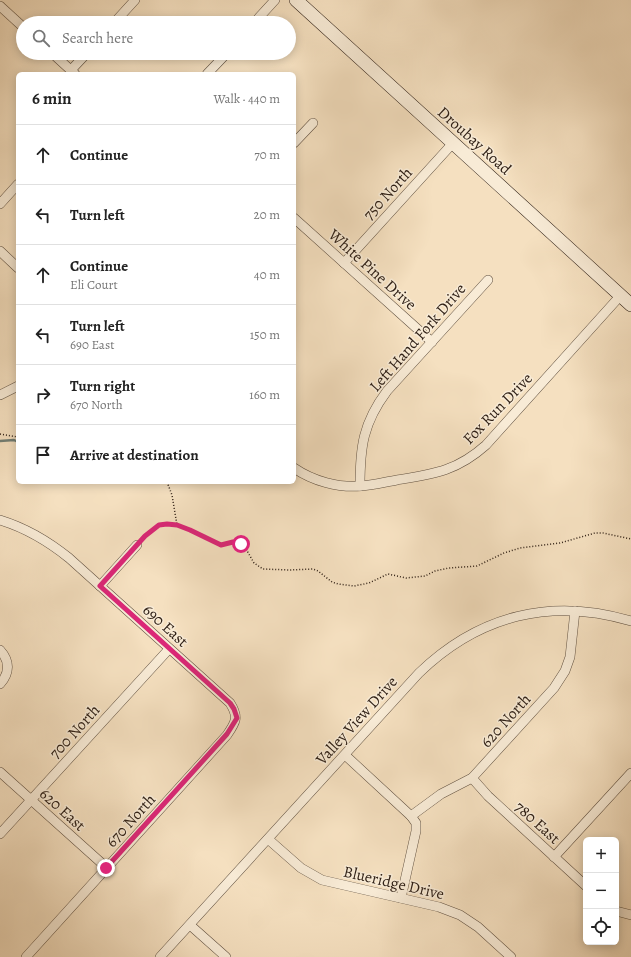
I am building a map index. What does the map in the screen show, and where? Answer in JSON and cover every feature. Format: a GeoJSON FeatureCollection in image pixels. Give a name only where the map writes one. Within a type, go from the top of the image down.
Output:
{"type":"FeatureCollection","features":[{"type":"Feature","properties":{"kind":"street"},"geometry":{"type":"LineString","coordinates":[[120,16],[135,0]]}},
{"type":"Feature","properties":{"kind":"street"},"geometry":{"type":"LineString","coordinates":[[260,16],[275,0]]}},
{"type":"Feature","properties":{"kind":"street","name":"Droubay Road"},"geometry":{"type":"LineString","coordinates":[[296,0],[631,305]]}},
{"type":"Feature","properties":{"kind":"street"},"geometry":{"type":"LineString","coordinates":[[0,6],[16,21]]}},
{"type":"Feature","properties":{"kind":"street"},"geometry":{"type":"LineString","coordinates":[[60,60],[73,72],[82,60]]}},
{"type":"Feature","properties":{"kind":"street"},"geometry":{"type":"LineString","coordinates":[[210,72],[220,60]]}},
{"type":"Feature","properties":{"kind":"street"},"geometry":{"type":"LineString","coordinates":[[296,141],[313,123]]}},
{"type":"Feature","properties":{"kind":"street","name":"750 North"},"geometry":{"type":"LineString","coordinates":[[344,263],[453,143]]}},
{"type":"Feature","properties":{"kind":"street"},"geometry":{"type":"LineString","coordinates":[[0,204],[16,186]]}},
{"type":"Feature","properties":{"kind":"street","name":"White Pine Drive"},"geometry":{"type":"LineString","coordinates":[[296,220],[432,342]]}},
{"type":"Feature","properties":{"kind":"street"},"geometry":{"type":"LineString","coordinates":[[0,251],[16,266]]}},
{"type":"Feature","properties":{"kind":"street","name":"Left Hand Fork Drive"},"geometry":{"type":"LineString","coordinates":[[360,486],[362,448],[366,430],[373,412],[387,391],[488,280]]}},
{"type":"Feature","properties":{"kind":"street","name":"Fox Run Drive"},"geometry":{"type":"LineString","coordinates":[[296,469],[323,482],[346,486],[360,486],[435,474],[454,467],[471,458],[486,445],[621,295]]}},
{"type":"Feature","properties":{"kind":"street"},"geometry":{"type":"LineString","coordinates":[[0,396],[16,387]]}},
{"type":"Feature","properties":{"kind":"street","name":"690 East"},"geometry":{"type":"LineString","coordinates":[[0,520],[33,534],[58,549],[69,558],[230,703],[237,718]]}},
{"type":"Feature","properties":{"kind":"street"},"geometry":{"type":"LineString","coordinates":[[100,586],[137,545]]}},
{"type":"Feature","properties":{"kind":"street","name":"Valley View Drive"},"geometry":{"type":"LineString","coordinates":[[160,957],[420,673],[442,653],[460,640],[480,629],[509,618],[541,612],[575,611],[611,615],[631,622]]}},
{"type":"Feature","properties":{"kind":"street","name":"620 North"},"geometry":{"type":"LineString","coordinates":[[411,816],[441,794],[472,778],[554,688],[562,677],[570,657],[575,611]]}},
{"type":"Feature","properties":{"kind":"street","name":"700 North"},"geometry":{"type":"LineString","coordinates":[[0,834],[169,648]]}},
{"type":"Feature","properties":{"kind":"street"},"geometry":{"type":"LineString","coordinates":[[0,650],[7,660],[6,676],[0,684]]}},
{"type":"Feature","properties":{"kind":"street","name":"670 North"},"geometry":{"type":"LineString","coordinates":[[26,957],[227,734],[237,718]]}},
{"type":"Feature","properties":{"kind":"street"},"geometry":{"type":"LineString","coordinates":[[345,755],[411,816],[416,823],[416,831],[401,898]]}},
{"type":"Feature","properties":{"kind":"street","name":"620 East"},"geometry":{"type":"LineString","coordinates":[[0,772],[106,868]]}},
{"type":"Feature","properties":{"kind":"street"},"geometry":{"type":"LineString","coordinates":[[554,857],[631,773]]}},
{"type":"Feature","properties":{"kind":"street","name":"780 East"},"geometry":{"type":"LineString","coordinates":[[472,778],[488,796],[583,883]]}},
{"type":"Feature","properties":{"kind":"street","name":"Blueridge Drive"},"geometry":{"type":"LineString","coordinates":[[268,839],[301,868],[330,882],[440,907],[460,914],[472,922],[511,957]]}},
{"type":"Feature","properties":{"kind":"street"},"geometry":{"type":"LineString","coordinates":[[619,912],[631,915]]}},
{"type":"Feature","properties":{"kind":"street"},"geometry":{"type":"LineString","coordinates":[[190,925],[226,957]]}},
{"type":"Feature","properties":{"kind":"path"},"geometry":{"type":"LineString","coordinates":[[0,434],[16,437]]}},
{"type":"Feature","properties":{"kind":"path"},"geometry":{"type":"LineString","coordinates":[[168,484],[172,495],[177,525]]}},
{"type":"Feature","properties":{"kind":"path"},"geometry":{"type":"LineString","coordinates":[[137,545],[145,536],[159,525],[177,525],[221,545],[233,542],[241,544],[246,549],[254,563],[263,569],[313,569],[332,582],[354,586],[369,583],[388,574],[406,578],[425,576],[436,571],[449,568],[477,566],[504,553],[520,548],[560,543],[595,533],[603,533],[631,539]]}},
{"type":"Feature","properties":{"kind":"waterway"},"geometry":{"type":"LineString","coordinates":[[0,441],[16,441]]}},
{"type":"Feature","properties":{"kind":"route"},"geometry":{"type":"LineString","coordinates":[[106,868],[227,734],[237,718],[230,703],[100,586],[145,536],[159,525],[177,525],[221,545],[233,542],[241,544]]}}]}
